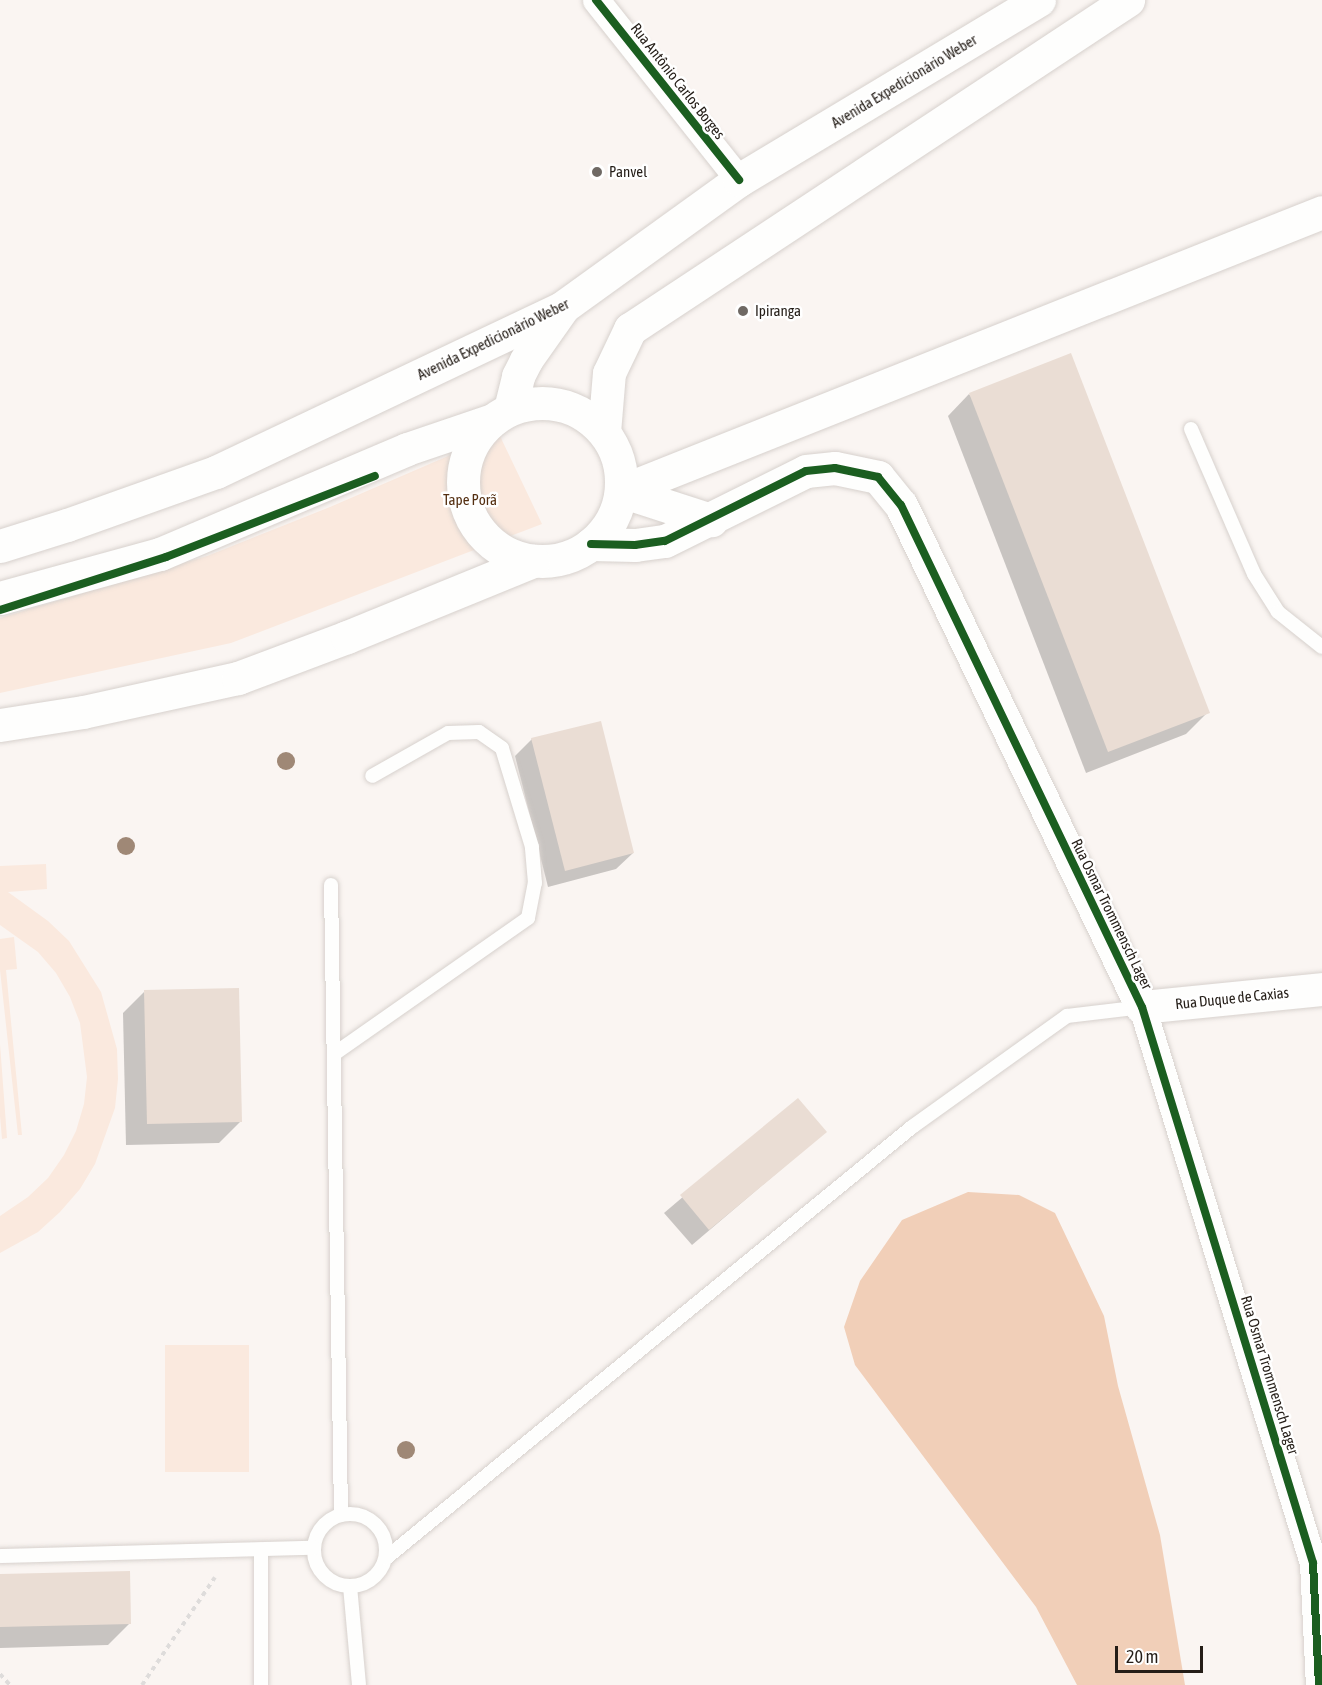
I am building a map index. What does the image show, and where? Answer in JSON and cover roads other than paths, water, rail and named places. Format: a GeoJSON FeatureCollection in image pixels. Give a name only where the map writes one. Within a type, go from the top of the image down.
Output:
{"type":"FeatureCollection","features":[{"type":"Feature","properties":{"kind":"main road","name":"Avenida Expedicionário Weber"},"geometry":{"type":"LineString","coordinates":[[0,546],[67,525],[216,472],[563,308],[739,180],[1040,0]]}},
{"type":"Feature","properties":{"kind":"main road"},"geometry":{"type":"LineString","coordinates":[[604,432],[609,373],[630,329],[1128,0]]}},
{"type":"Feature","properties":{"kind":"main road"},"geometry":{"type":"LineString","coordinates":[[621,491],[1322,212]]}},
{"type":"Feature","properties":{"kind":"main road"},"geometry":{"type":"LineString","coordinates":[[0,598],[160,554],[407,449],[501,415],[530,403],[551,403],[571,408],[589,418],[604,432],[615,450],[621,470],[621,491],[616,511],[606,529],[591,544],[573,555],[554,561],[533,561],[513,556],[494,546],[480,532],[469,514],[463,484],[467,453],[477,435],[501,415],[526,360],[563,308]]}},
{"type":"Feature","properties":{"kind":"main road","name":"Rua Osmar Trommensch Lager"},"geometry":{"type":"LineString","coordinates":[[591,544],[665,541],[806,471],[835,468],[878,477],[901,505],[1142,1007]]}},
{"type":"Feature","properties":{"kind":"main road"},"geometry":{"type":"LineString","coordinates":[[621,491],[711,520]]}},
{"type":"Feature","properties":{"kind":"main road"},"geometry":{"type":"LineString","coordinates":[[0,725],[83,712],[238,678],[347,638],[533,561]]}},
{"type":"Feature","properties":{"kind":"main road","name":"Rua Duque de Caxias"},"geometry":{"type":"LineString","coordinates":[[1142,1007],[1322,989]]}},
{"type":"Feature","properties":{"kind":"street","name":"Rua Antônio Carlos Borges"},"geometry":{"type":"LineString","coordinates":[[596,0],[739,180]]}},
{"type":"Feature","properties":{"kind":"street","name":"Rua Osmar Trommensch Lager"},"geometry":{"type":"LineString","coordinates":[[1142,1007],[1318,1562],[1319,1685]]}},
{"type":"Feature","properties":{"kind":"lane"},"geometry":{"type":"LineString","coordinates":[[1191,429],[1254,574],[1278,612],[1322,647]]}},
{"type":"Feature","properties":{"kind":"lane"},"geometry":{"type":"LineString","coordinates":[[334,1054],[528,918],[535,883],[531,848],[502,748],[479,732],[448,733],[372,776]]}},
{"type":"Feature","properties":{"kind":"lane"},"geometry":{"type":"LineString","coordinates":[[331,885],[341,1515]]}},
{"type":"Feature","properties":{"kind":"lane"},"geometry":{"type":"LineString","coordinates":[[386,1558],[386,1546],[376,1524],[354,1514],[341,1515],[322,1527],[314,1548],[320,1570],[338,1584],[350,1586],[372,1579],[386,1558],[912,1127],[1067,1016],[1142,1007]]}},
{"type":"Feature","properties":{"kind":"lane"},"geometry":{"type":"LineString","coordinates":[[0,1556],[314,1548]]}},
{"type":"Feature","properties":{"kind":"lane"},"geometry":{"type":"LineString","coordinates":[[261,1550],[261,1685]]}},
{"type":"Feature","properties":{"kind":"lane"},"geometry":{"type":"LineString","coordinates":[[350,1586],[359,1685]]}},
{"type":"Feature","properties":{"kind":"place","name":"Panvel"},"geometry":{"type":"Point","coordinates":[597,172]}},
{"type":"Feature","properties":{"kind":"place","name":"Ipiranga"},"geometry":{"type":"Point","coordinates":[743,311]}},
{"type":"Feature","properties":{"kind":"park label","name":"Tape Porã"},"geometry":{"type":"Point","coordinates":[470,500]}}]}
